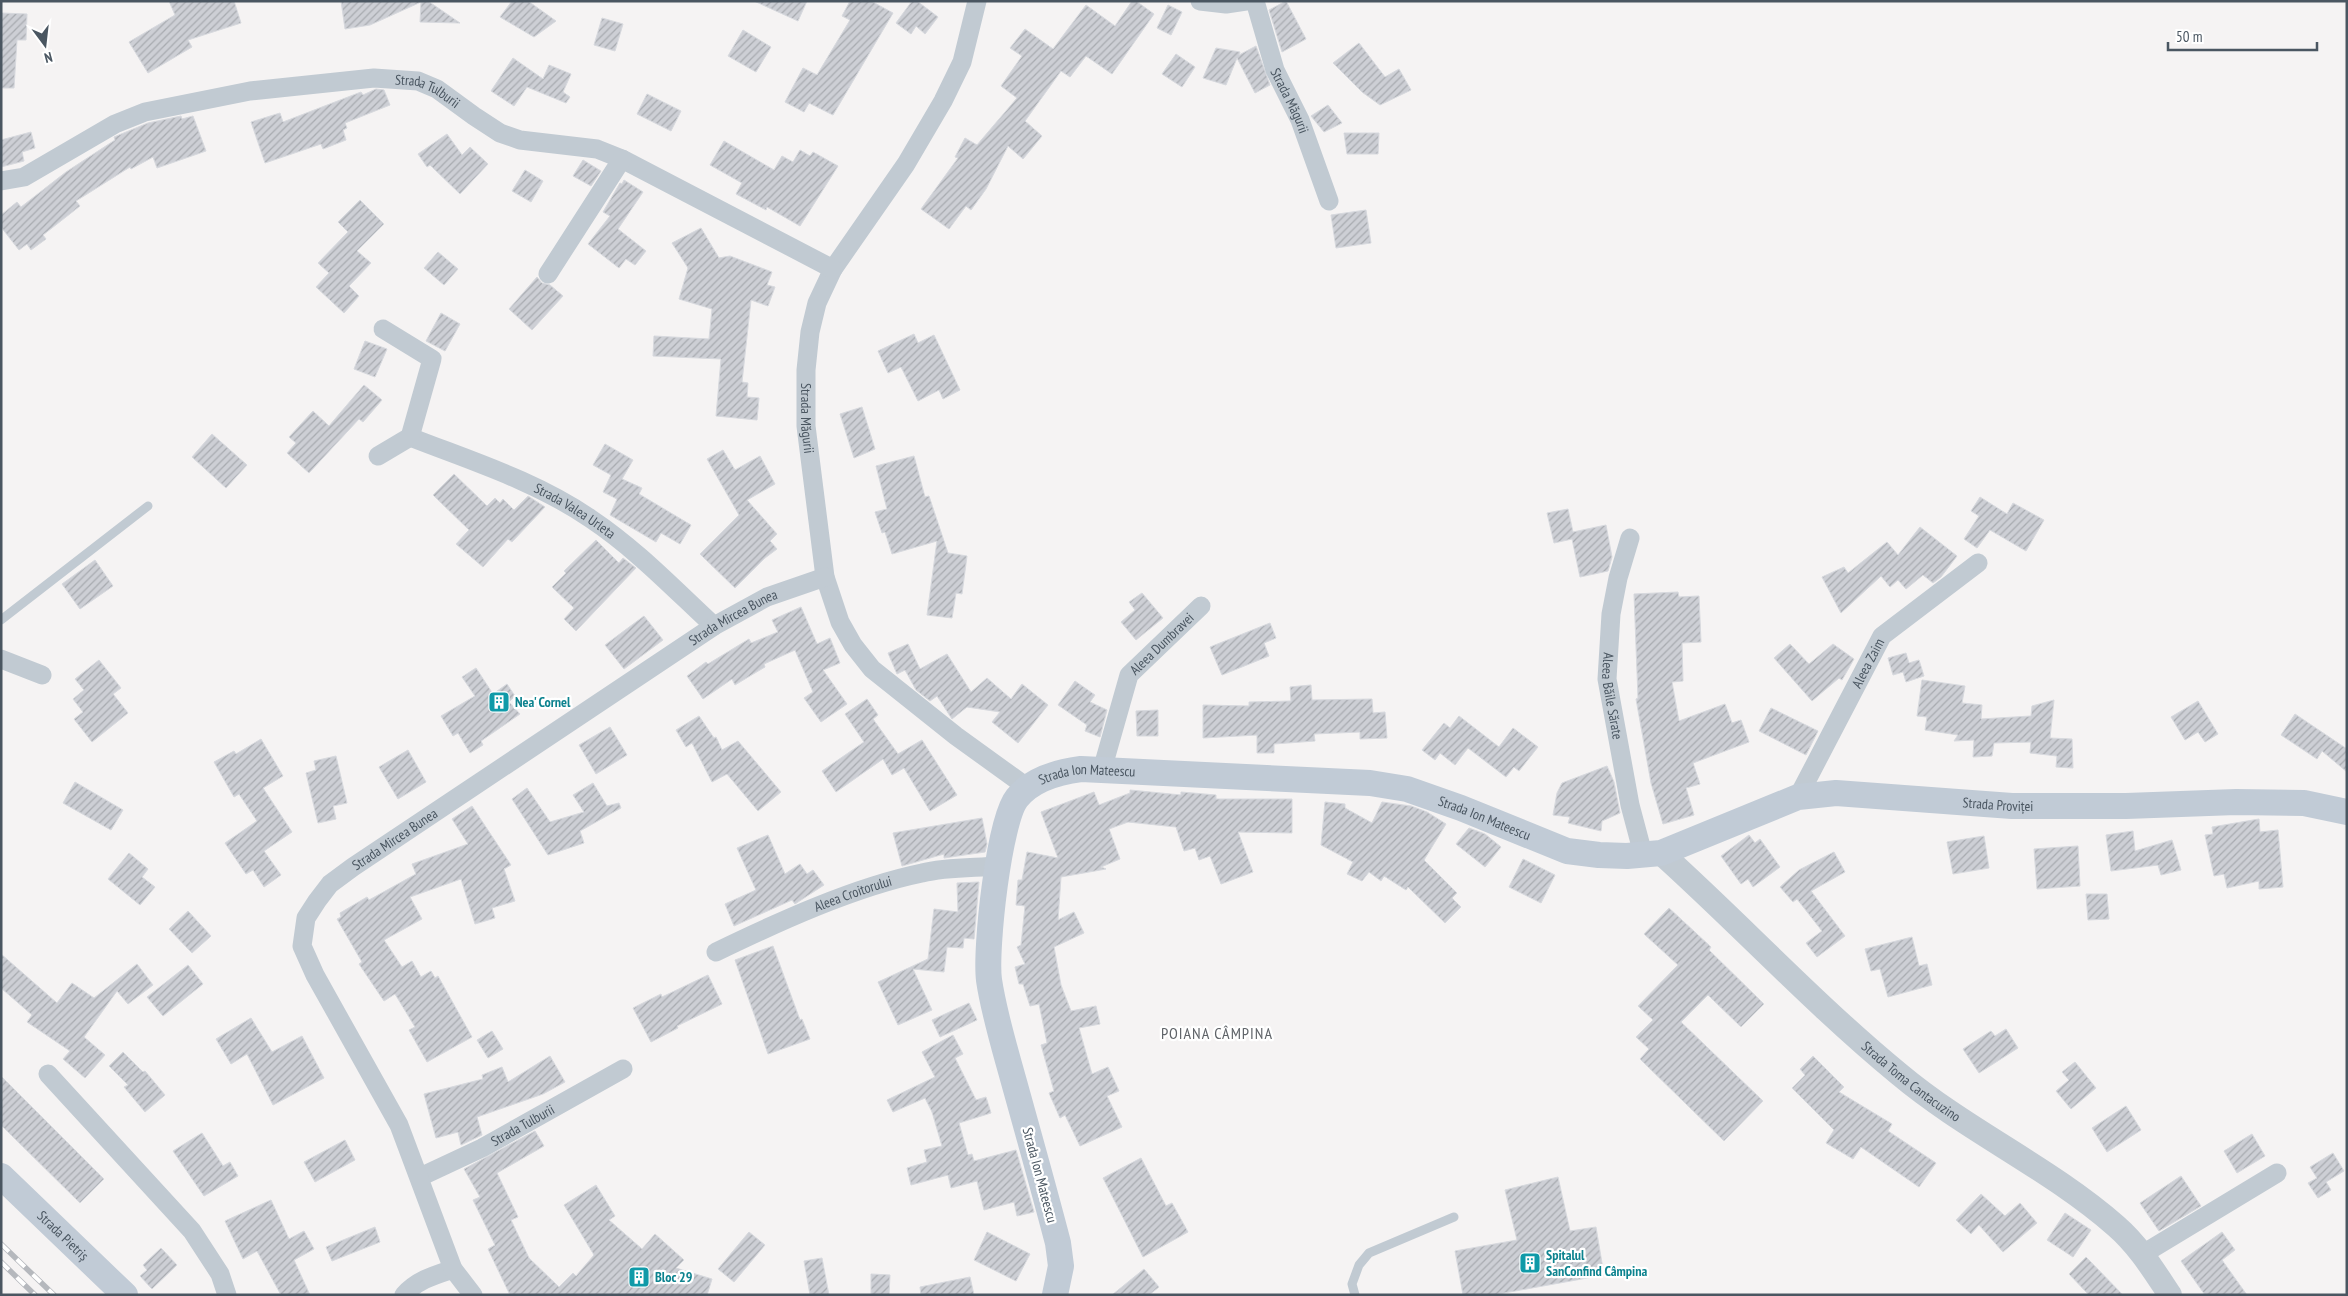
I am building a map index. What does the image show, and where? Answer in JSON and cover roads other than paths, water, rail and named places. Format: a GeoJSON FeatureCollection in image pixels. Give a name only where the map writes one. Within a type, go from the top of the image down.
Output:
{"type":"FeatureCollection","features":[{"type":"Feature","properties":{"kind":"main road","name":"Strada Ion Mateescu"},"geometry":{"type":"LineString","coordinates":[[1055,1295],[1061,1266],[1058,1243],[1001,1035],[989,978],[989,932],[998,866],[1009,813],[1016,798],[1028,788],[1048,776],[1062,771],[1102,770],[1370,783],[1407,789],[1425,795],[1567,851],[1599,855],[1652,853]]}},
{"type":"Feature","properties":{"kind":"main road","name":"Strada Proviței"},"geometry":{"type":"LineString","coordinates":[[1652,853],[1798,797],[1836,793],[2012,806],[2126,806],[2236,802],[2304,803],[2347,812]]}},
{"type":"Feature","properties":{"kind":"main road","name":"Strada Pietriș"},"geometry":{"type":"LineString","coordinates":[[1,1176],[125,1295]]}},
{"type":"Feature","properties":{"kind":"street","name":"Strada Măgurii"},"geometry":{"type":"LineString","coordinates":[[977,1],[962,62],[943,102],[906,164],[833,269],[817,303],[810,332],[806,370],[806,426],[825,577],[840,622],[853,645],[872,669],[956,736],[1028,788]]}},
{"type":"Feature","properties":{"kind":"street"},"geometry":{"type":"LineString","coordinates":[[1200,1],[1226,4],[1246,1]]}},
{"type":"Feature","properties":{"kind":"street","name":"Strada Măgurii"},"geometry":{"type":"LineString","coordinates":[[1255,1],[1275,70],[1300,120],[1329,201]]}},
{"type":"Feature","properties":{"kind":"street","name":"Strada Tulburii"},"geometry":{"type":"LineString","coordinates":[[1,181],[24,177],[115,124],[145,112],[250,91],[374,78],[418,81],[437,88],[500,133],[537,143],[577,145],[598,149],[622,159],[833,269]]}},
{"type":"Feature","properties":{"kind":"street"},"geometry":{"type":"LineString","coordinates":[[548,274],[622,159]]}},
{"type":"Feature","properties":{"kind":"street"},"geometry":{"type":"LineString","coordinates":[[378,456],[410,437],[432,359],[383,329]]}},
{"type":"Feature","properties":{"kind":"street","name":"Strada Valea Urleta"},"geometry":{"type":"LineString","coordinates":[[410,437],[518,479],[590,518],[642,558],[714,626]]}},
{"type":"Feature","properties":{"kind":"street","name":"Aleea Băile Sărate"},"geometry":{"type":"LineString","coordinates":[[1630,538],[1618,578],[1611,614],[1607,679],[1630,805],[1652,853]]}},
{"type":"Feature","properties":{"kind":"street","name":"Aleea Zaim"},"geometry":{"type":"LineString","coordinates":[[1798,797],[1882,636],[1978,564]]}},
{"type":"Feature","properties":{"kind":"street","name":"Strada Mircea Bunea"},"geometry":{"type":"LineString","coordinates":[[473,1295],[453,1269],[399,1125],[312,968],[302,946],[306,918],[330,884],[353,867],[714,626],[767,598],[825,577]]}},
{"type":"Feature","properties":{"kind":"street","name":"Aleea Dumbravei"},"geometry":{"type":"LineString","coordinates":[[1102,770],[1129,675],[1201,606]]}},
{"type":"Feature","properties":{"kind":"street"},"geometry":{"type":"LineString","coordinates":[[1,659],[42,675]]}},
{"type":"Feature","properties":{"kind":"street","name":"Strada Toma Cantacuzino"},"geometry":{"type":"LineString","coordinates":[[1652,853],[1900,1075],[1988,1138],[2080,1198],[2117,1227],[2143,1254],[2170,1295]]}},
{"type":"Feature","properties":{"kind":"street","name":"Aleea Croitorului"},"geometry":{"type":"LineString","coordinates":[[716,952],[773,924],[892,880],[924,872],[998,866]]}},
{"type":"Feature","properties":{"kind":"street","name":"Strada Tulburii"},"geometry":{"type":"LineString","coordinates":[[420,1177],[482,1148],[623,1069]]}},
{"type":"Feature","properties":{"kind":"street"},"geometry":{"type":"LineString","coordinates":[[48,1074],[192,1231],[220,1274],[227,1295]]}},
{"type":"Feature","properties":{"kind":"street"},"geometry":{"type":"LineString","coordinates":[[2143,1254],[2277,1173]]}},
{"type":"Feature","properties":{"kind":"street"},"geometry":{"type":"LineString","coordinates":[[404,1295],[411,1287],[428,1278],[453,1269]]}},
{"type":"Feature","properties":{"kind":"lane"},"geometry":{"type":"LineString","coordinates":[[1,620],[148,506]]}},
{"type":"Feature","properties":{"kind":"lane"},"geometry":{"type":"LineString","coordinates":[[1355,1295],[1352,1284],[1359,1265],[1369,1253],[1454,1217]]}},
{"type":"Feature","properties":{"kind":"railway"},"geometry":{"type":"LineString","coordinates":[[1,1244],[54,1295]]}},
{"type":"Feature","properties":{"kind":"railway"},"geometry":{"type":"LineString","coordinates":[[1,1262],[35,1295]]}},
{"type":"Feature","properties":{"kind":"place","name":"Nea' Cornel"},"geometry":{"type":"Point","coordinates":[499,702]}},
{"type":"Feature","properties":{"kind":"place","name":"Spitalul SanConfind Câmpina"},"geometry":{"type":"Point","coordinates":[1530,1263]}},
{"type":"Feature","properties":{"kind":"place","name":"Bloc 29"},"geometry":{"type":"Point","coordinates":[639,1277]}},
{"type":"Feature","properties":{"kind":"district","name":"POIANA CÂMPINA"},"geometry":{"type":"Point","coordinates":[1217,1033]}}]}
